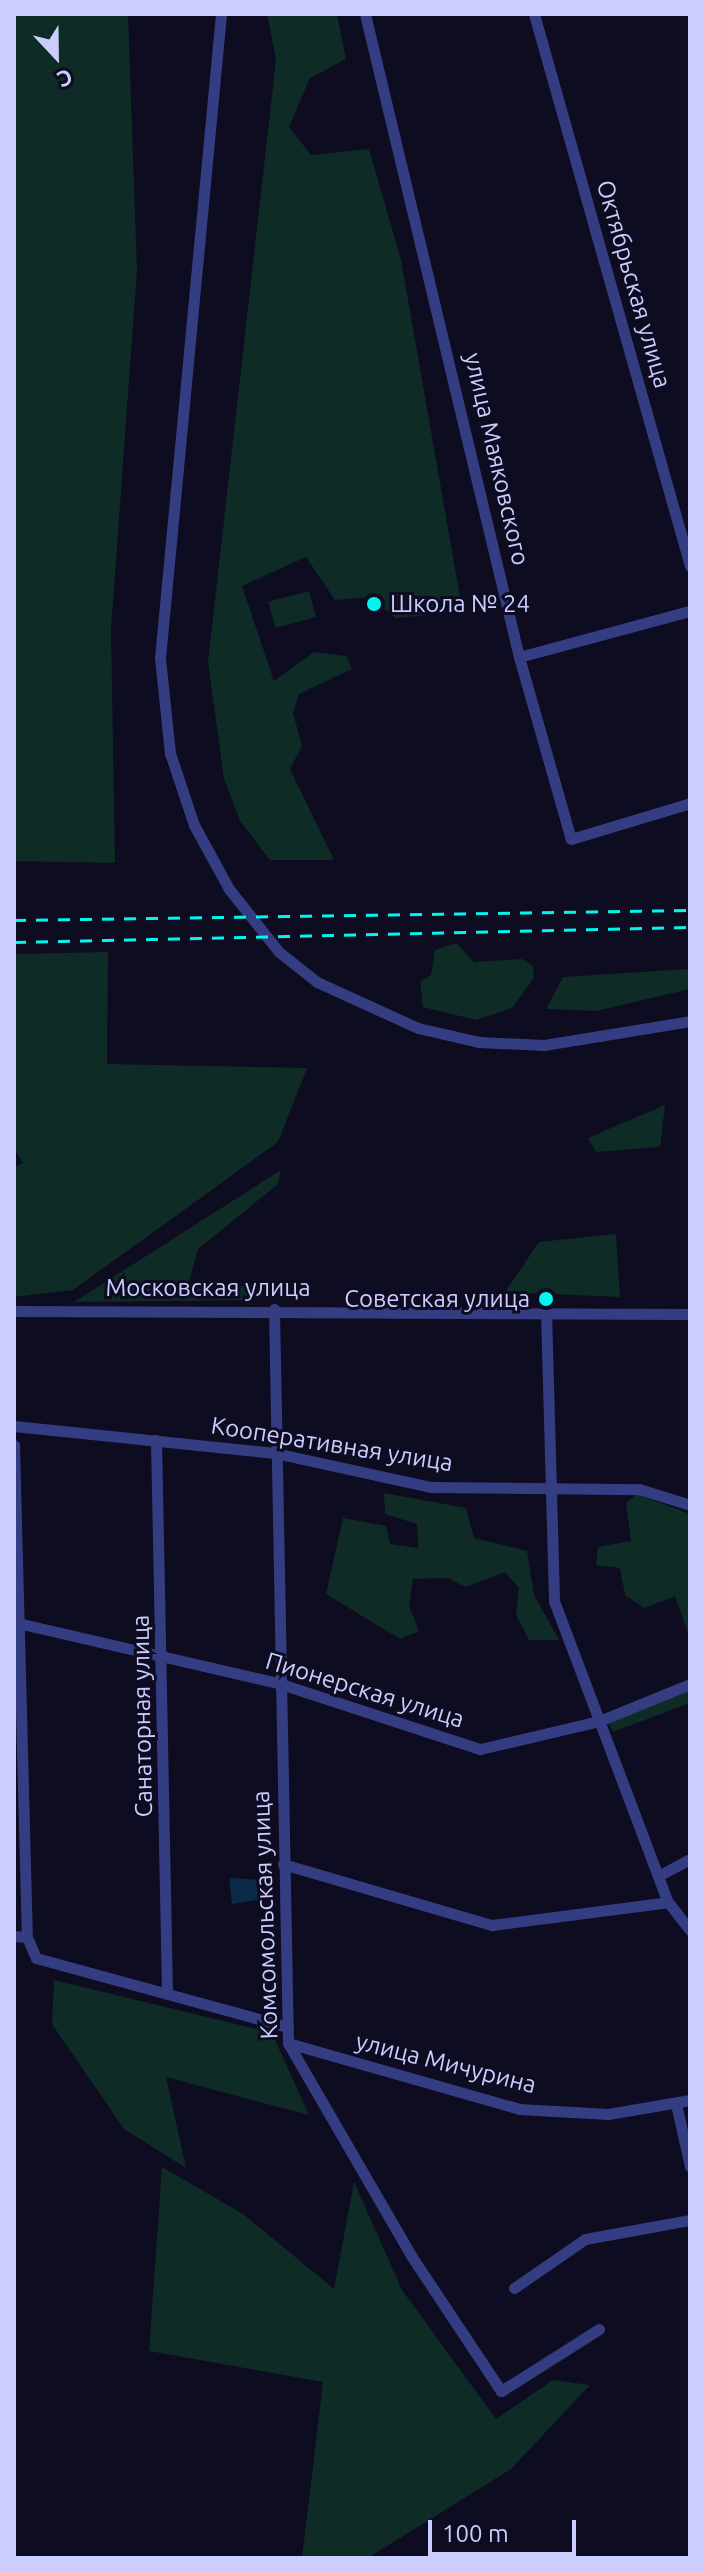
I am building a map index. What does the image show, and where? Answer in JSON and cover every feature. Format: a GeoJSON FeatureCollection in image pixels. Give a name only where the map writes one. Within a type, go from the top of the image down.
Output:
{"type":"FeatureCollection","features":[{"type":"Feature","properties":{"kind":"street"},"geometry":{"type":"LineString","coordinates":[[221,14],[160,658],[170,753],[194,825],[249,916],[279,952],[364,1007],[479,1042],[544,1045],[690,1021]]}},
{"type":"Feature","properties":{"kind":"street","name":"улица Маяковского"},"geometry":{"type":"LineString","coordinates":[[365,14],[519,657],[571,839],[690,803]]}},
{"type":"Feature","properties":{"kind":"street","name":"Октябрьская улица"},"geometry":{"type":"LineString","coordinates":[[534,14],[690,566]]}},
{"type":"Feature","properties":{"kind":"street"},"geometry":{"type":"LineString","coordinates":[[519,657],[690,611]]}},
{"type":"Feature","properties":{"kind":"street","name":"Московская улица"},"geometry":{"type":"LineString","coordinates":[[14,1311],[274,1309],[690,1314]]}},
{"type":"Feature","properties":{"kind":"street","name":"Комсомольская улица"},"geometry":{"type":"LineString","coordinates":[[274,1309],[278,1683],[288,2043],[412,2257],[501,2391],[599,2329]]}},
{"type":"Feature","properties":{"kind":"street"},"geometry":{"type":"LineString","coordinates":[[546,1312],[554,1601],[668,1902],[690,1930]]}},
{"type":"Feature","properties":{"kind":"street","name":"Кооперативная улица"},"geometry":{"type":"LineString","coordinates":[[14,1426],[275,1453],[431,1487],[549,1485],[639,1489],[690,1505]]}},
{"type":"Feature","properties":{"kind":"street","name":"Санаторная улица"},"geometry":{"type":"LineString","coordinates":[[156,1440],[165,1657],[167,1991]]}},
{"type":"Feature","properties":{"kind":"street"},"geometry":{"type":"LineString","coordinates":[[14,1445],[22,1624],[27,1937],[36,1958],[167,1991],[288,2027]]}},
{"type":"Feature","properties":{"kind":"street","name":"Пионерская улица"},"geometry":{"type":"LineString","coordinates":[[22,1624],[278,1683],[480,1749],[599,1721],[690,1684]]}},
{"type":"Feature","properties":{"kind":"street"},"geometry":{"type":"LineString","coordinates":[[658,1876],[690,1859]]}},
{"type":"Feature","properties":{"kind":"street"},"geometry":{"type":"LineString","coordinates":[[283,1864],[492,1925],[668,1902]]}},
{"type":"Feature","properties":{"kind":"street"},"geometry":{"type":"LineString","coordinates":[[14,1936],[27,1937]]}},
{"type":"Feature","properties":{"kind":"street","name":"улица Мичурина"},"geometry":{"type":"LineString","coordinates":[[288,2043],[519,2109],[608,2114],[690,2100]]}},
{"type":"Feature","properties":{"kind":"street"},"geometry":{"type":"LineString","coordinates":[[676,2104],[690,2166]]}},
{"type":"Feature","properties":{"kind":"street"},"geometry":{"type":"LineString","coordinates":[[514,2288],[585,2239],[690,2220]]}},
{"type":"Feature","properties":{"kind":"green space"},"geometry":{"type":"Polygon","coordinates":[[[14,14],[128,14],[137,270],[111,629],[115,863],[14,861],[14,14]]]}},
{"type":"Feature","properties":{"kind":"green space"},"geometry":{"type":"Polygon","coordinates":[[[267,14],[337,14],[346,59],[310,78],[289,127],[311,155],[369,149],[401,260],[460,597],[428,615],[395,618],[372,597],[335,600],[306,557],[242,586],[274,681],[314,652],[346,656],[352,669],[299,694],[293,713],[302,746],[290,769],[334,860],[270,860],[240,821],[224,779],[208,662],[276,60],[267,14]]]}},
{"type":"Feature","properties":{"kind":"green space"},"geometry":{"type":"Polygon","coordinates":[[[309,591],[316,617],[275,628],[268,602],[309,591]]]}},
{"type":"Feature","properties":{"kind":"green space"},"geometry":{"type":"Polygon","coordinates":[[[456,943],[474,962],[522,959],[533,966],[534,978],[512,1008],[476,1020],[423,1007],[420,982],[431,975],[435,950],[456,943]]]}},
{"type":"Feature","properties":{"kind":"green space"},"geometry":{"type":"Polygon","coordinates":[[[108,952],[107,1064],[307,1068],[278,1142],[73,1290],[14,1297],[14,1167],[23,1163],[14,1149],[14,954],[108,952]]]}},
{"type":"Feature","properties":{"kind":"green space"},"geometry":{"type":"Polygon","coordinates":[[[690,969],[690,989],[596,1011],[546,1009],[563,977],[690,969]]]}},
{"type":"Feature","properties":{"kind":"green space"},"geometry":{"type":"Polygon","coordinates":[[[665,1105],[660,1147],[596,1152],[588,1138],[665,1105]]]}},
{"type":"Feature","properties":{"kind":"green space"},"geometry":{"type":"Polygon","coordinates":[[[281,1170],[278,1184],[198,1249],[187,1289],[247,1286],[253,1300],[74,1302],[281,1170]]]}},
{"type":"Feature","properties":{"kind":"green space"},"geometry":{"type":"Polygon","coordinates":[[[616,1234],[620,1297],[505,1292],[539,1242],[616,1234]]]}},
{"type":"Feature","properties":{"kind":"green space"},"geometry":{"type":"Polygon","coordinates":[[[384,1493],[466,1508],[474,1538],[527,1551],[534,1595],[559,1640],[529,1640],[516,1615],[519,1588],[505,1572],[465,1587],[448,1578],[413,1579],[409,1606],[419,1631],[400,1639],[326,1594],[343,1518],[386,1526],[390,1544],[418,1548],[417,1524],[385,1514],[384,1493]]]}},
{"type":"Feature","properties":{"kind":"green space"},"geometry":{"type":"Polygon","coordinates":[[[637,1494],[690,1514],[690,1639],[675,1596],[644,1608],[625,1595],[620,1568],[596,1565],[598,1547],[631,1541],[626,1503],[637,1494]]]}},
{"type":"Feature","properties":{"kind":"green space"},"geometry":{"type":"Polygon","coordinates":[[[690,1690],[690,1703],[613,1732],[608,1722],[690,1690]]]}},
{"type":"Feature","properties":{"kind":"green space"},"geometry":{"type":"Polygon","coordinates":[[[54,1980],[272,2033],[309,2115],[166,2077],[186,2168],[124,2129],[52,2024],[54,1980]]]}},
{"type":"Feature","properties":{"kind":"green space"},"geometry":{"type":"Polygon","coordinates":[[[162,2167],[243,2214],[334,2289],[354,2182],[402,2290],[496,2419],[553,2380],[590,2385],[511,2469],[368,2558],[302,2558],[323,2382],[149,2351],[162,2167]]]}},
{"type":"Feature","properties":{"kind":"water"},"geometry":{"type":"Polygon","coordinates":[[[229,1878],[266,1880],[263,1899],[232,1904],[229,1878]]]}},
{"type":"Feature","properties":{"kind":"railway"},"geometry":{"type":"LineString","coordinates":[[14,920],[690,910]]}},
{"type":"Feature","properties":{"kind":"railway"},"geometry":{"type":"LineString","coordinates":[[14,942],[690,927]]}},
{"type":"Feature","properties":{"kind":"place","name":"Школа № 24"},"geometry":{"type":"Point","coordinates":[374,604]}},
{"type":"Feature","properties":{"kind":"place","name":"Советская улица"},"geometry":{"type":"Point","coordinates":[546,1299]}}]}
